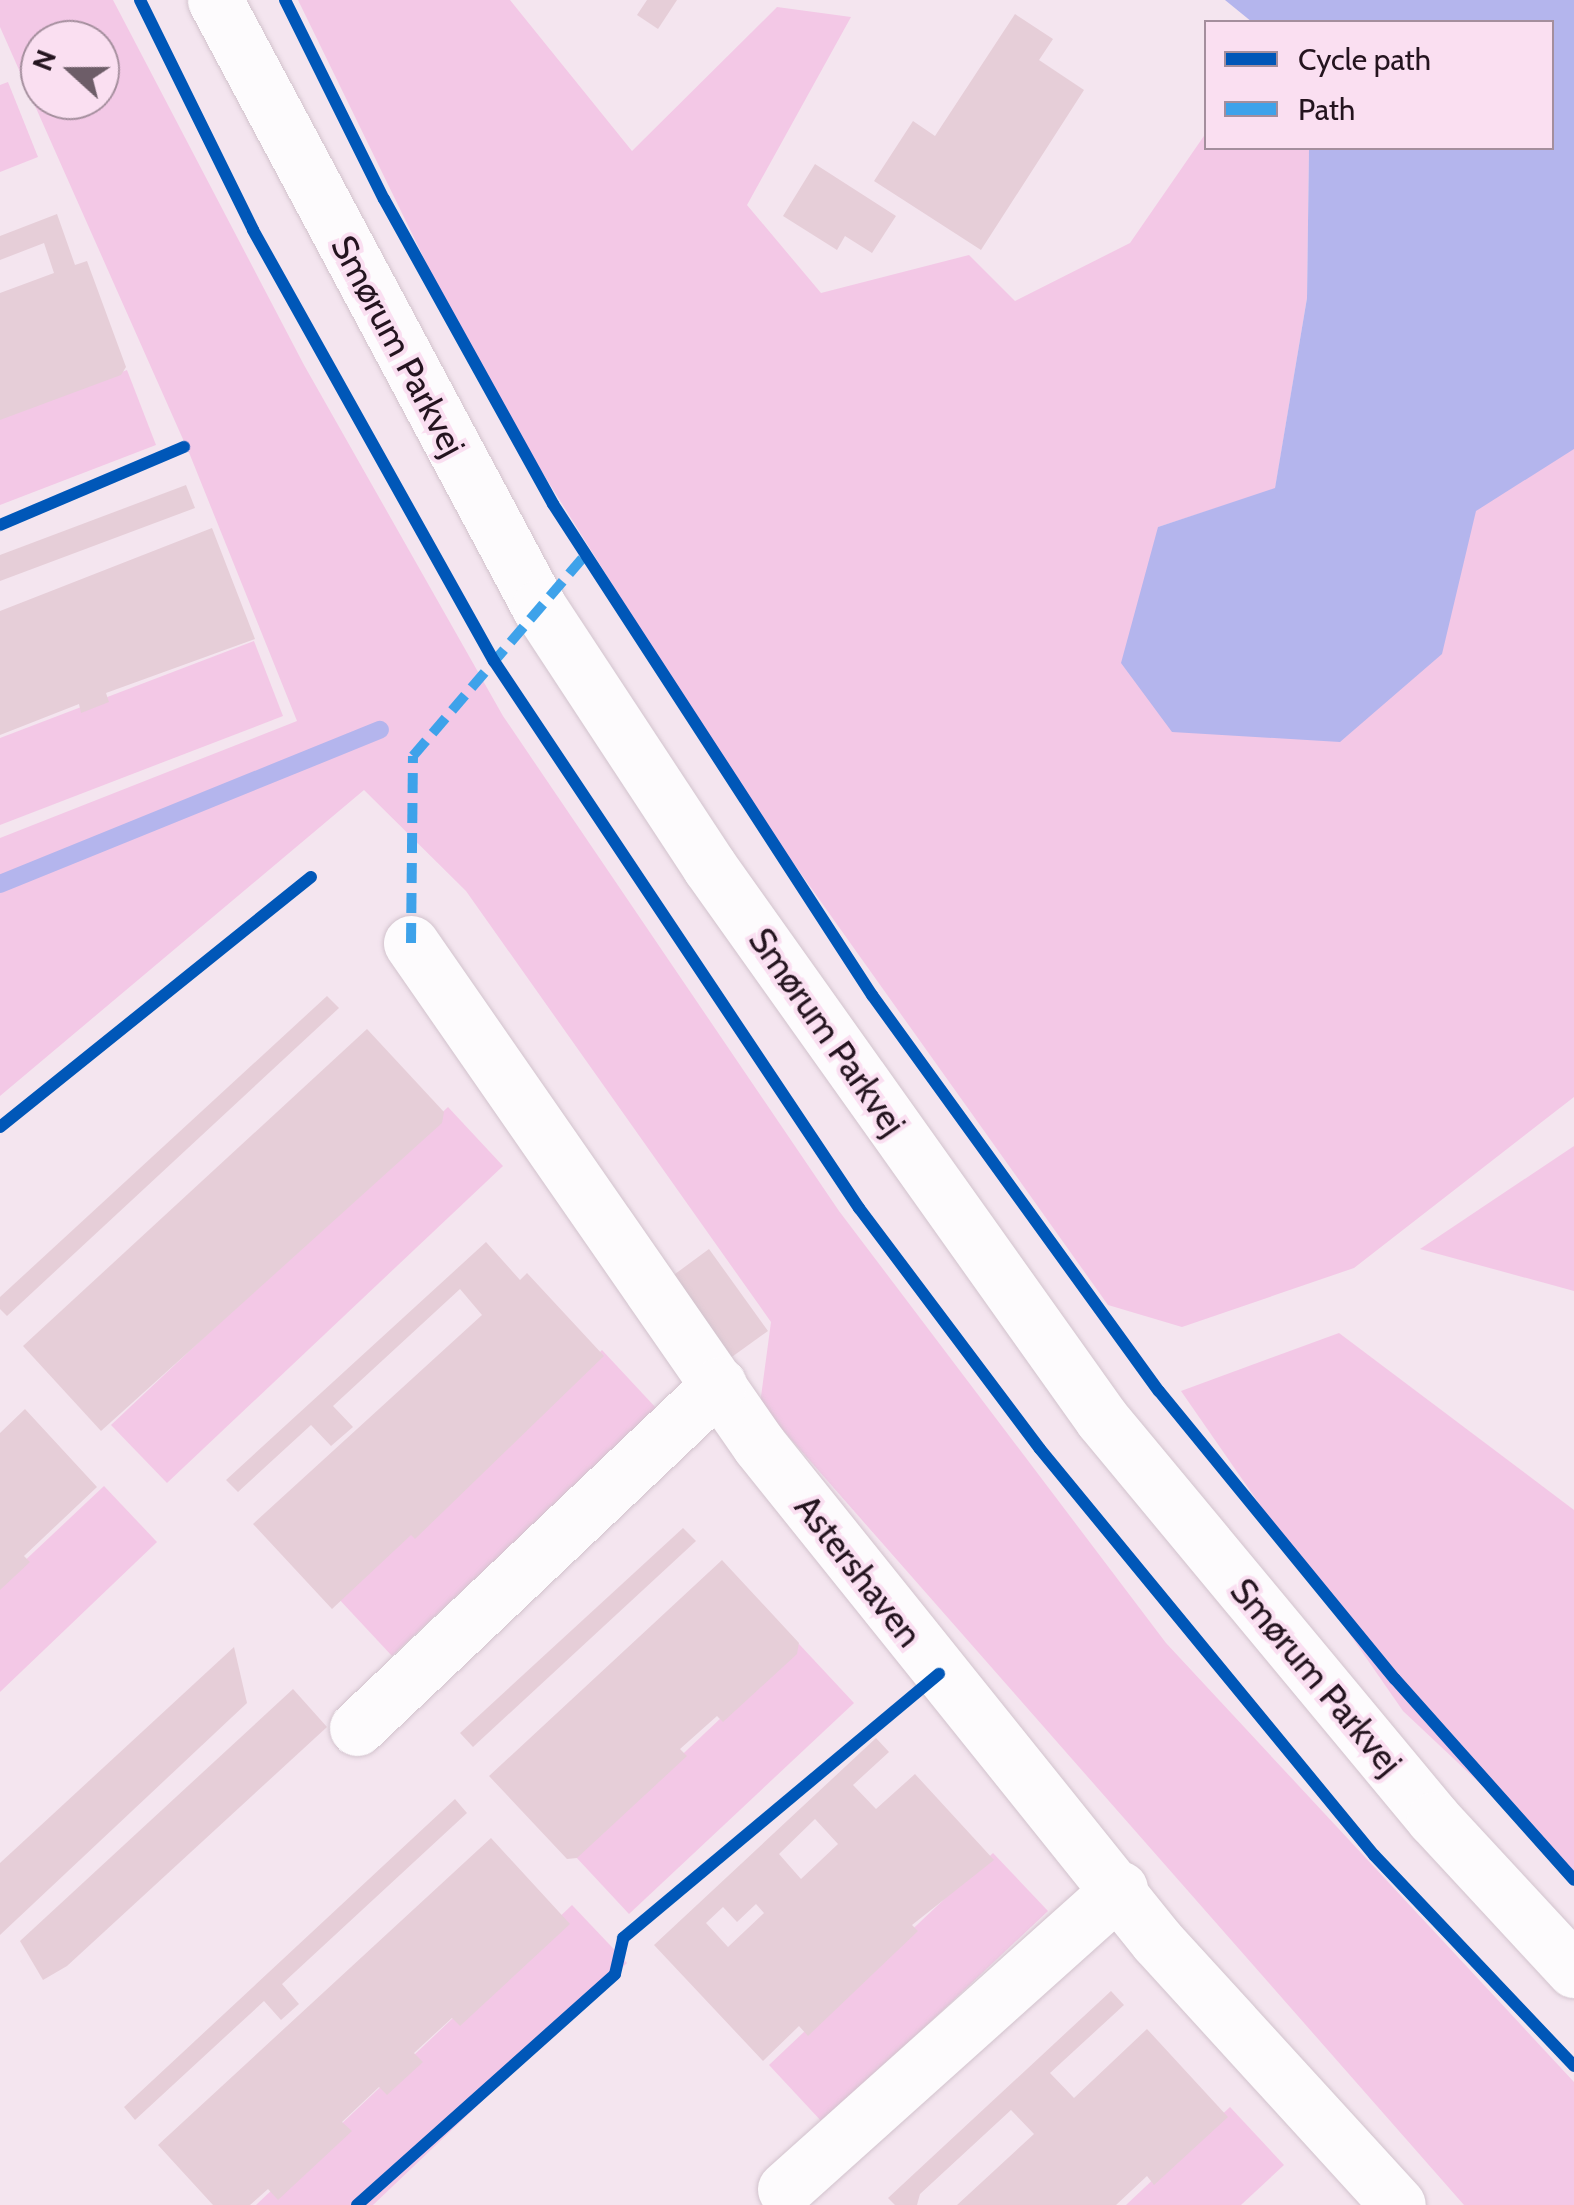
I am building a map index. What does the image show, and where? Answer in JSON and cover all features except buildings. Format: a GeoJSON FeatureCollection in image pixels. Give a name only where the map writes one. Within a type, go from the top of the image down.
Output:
{"type":"FeatureCollection","features":[{"type":"Feature","properties":{"kind":"street","name":"Smørum Parkvej"},"geometry":{"type":"LineString","coordinates":[[216,0],[538,607],[709,866],[1102,1419],[1434,1819],[1574,1970]]}},
{"type":"Feature","properties":{"kind":"street","name":"Astershaven"},"geometry":{"type":"LineString","coordinates":[[411,942],[719,1385],[939,1674],[1120,1888],[1157,1940],[1398,2205]]}},
{"type":"Feature","properties":{"kind":"street"},"geometry":{"type":"LineString","coordinates":[[357,1728],[719,1385]]}},
{"type":"Feature","properties":{"kind":"street"},"geometry":{"type":"LineString","coordinates":[[784,2189],[1120,1888]]}},
{"type":"Feature","properties":{"kind":"shaded area"},"geometry":{"type":"Polygon","coordinates":[[[0,0],[113,0],[304,365],[503,716],[839,1211],[1166,1643],[1574,2082],[1574,2205],[1464,2205],[760,1404],[771,1322],[466,891],[364,790],[0,1096],[0,838],[297,721],[190,455],[41,120],[120,120],[120,20],[20,20],[20,72],[0,27],[0,0]]]}},
{"type":"Feature","properties":{"kind":"shaded area"},"geometry":{"type":"Polygon","coordinates":[[[298,0],[510,0],[632,151],[777,7],[851,17],[747,205],[821,293],[969,255],[1015,301],[1130,243],[1204,136],[1204,150],[1309,150],[1307,298],[1275,489],[1158,527],[1414,519],[1574,398],[1574,1097],[1354,1268],[1182,1327],[1108,1305],[737,784],[479,371],[298,0]]]}},
{"type":"Feature","properties":{"kind":"shaded area"},"geometry":{"type":"Polygon","coordinates":[[[8,82],[38,157],[0,172],[0,85],[8,82]]]}},
{"type":"Feature","properties":{"kind":"shaded area"},"geometry":{"type":"Polygon","coordinates":[[[127,370],[156,445],[0,505],[0,418],[127,370]]]}},
{"type":"Feature","properties":{"kind":"shaded area"},"geometry":{"type":"Polygon","coordinates":[[[254,641],[283,716],[0,825],[0,738],[254,641]]]}},
{"type":"Feature","properties":{"kind":"shaded area"},"geometry":{"type":"Polygon","coordinates":[[[448,1107],[503,1166],[167,1483],[111,1425],[448,1107]]]}},
{"type":"Feature","properties":{"kind":"shaded area"},"geometry":{"type":"Polygon","coordinates":[[[1574,1146],[1574,1291],[1420,1249],[1574,1146]]]}},
{"type":"Feature","properties":{"kind":"shaded area"},"geometry":{"type":"Polygon","coordinates":[[[1339,1333],[1574,1510],[1574,1872],[1403,1711],[1181,1391],[1339,1333]]]}},
{"type":"Feature","properties":{"kind":"shaded area"},"geometry":{"type":"Polygon","coordinates":[[[602,1350],[657,1409],[392,1656],[337,1597],[602,1350]]]}},
{"type":"Feature","properties":{"kind":"shaded area"},"geometry":{"type":"Polygon","coordinates":[[[104,1486],[157,1542],[0,1692],[0,1584],[104,1486]]]}},
{"type":"Feature","properties":{"kind":"shaded area"},"geometry":{"type":"Polygon","coordinates":[[[799,1644],[854,1703],[629,1914],[575,1856],[799,1644]]]}},
{"type":"Feature","properties":{"kind":"shaded area"},"geometry":{"type":"Polygon","coordinates":[[[993,1853],[1048,1911],[823,2123],[769,2065],[993,1853]]]}},
{"type":"Feature","properties":{"kind":"shaded area"},"geometry":{"type":"Polygon","coordinates":[[[572,1905],[627,1963],[373,2205],[256,2205],[572,1905]]]}},
{"type":"Feature","properties":{"kind":"shaded area"},"geometry":{"type":"Polygon","coordinates":[[[1230,2107],[1284,2165],[1241,2205],[1126,2205],[1230,2107]]]}},
{"type":"Feature","properties":{"kind":"water"},"geometry":{"type":"Polygon","coordinates":[[[1225,0],[1574,0],[1574,449],[1476,511],[1442,654],[1340,742],[1172,732],[1121,663],[1158,527],[1275,488],[1307,298],[1309,150],[1554,150],[1554,20],[1250,20],[1225,0]]]}},
{"type":"Feature","properties":{"kind":"waterway"},"geometry":{"type":"LineString","coordinates":[[0,884],[380,730]]}},
{"type":"Feature","properties":{"kind":"marked path"},"geometry":{"type":"LineString","coordinates":[[411,943],[413,756],[585,555]]}},
{"type":"Feature","properties":{"kind":"cycle path"},"geometry":{"type":"LineString","coordinates":[[140,0],[253,230],[494,661],[859,1208],[1040,1449],[1374,1855],[1574,2066]]}},
{"type":"Feature","properties":{"kind":"cycle path"},"geometry":{"type":"LineString","coordinates":[[285,0],[384,199],[553,504],[872,995],[1159,1391],[1395,1679],[1574,1880]]}},
{"type":"Feature","properties":{"kind":"cycle path"},"geometry":{"type":"LineString","coordinates":[[0,525],[184,447]]}},
{"type":"Feature","properties":{"kind":"cycle path"},"geometry":{"type":"LineString","coordinates":[[0,1127],[311,877]]}},
{"type":"Feature","properties":{"kind":"cycle path"},"geometry":{"type":"LineString","coordinates":[[357,2205],[615,1974],[623,1938],[939,1674]]}}]}
